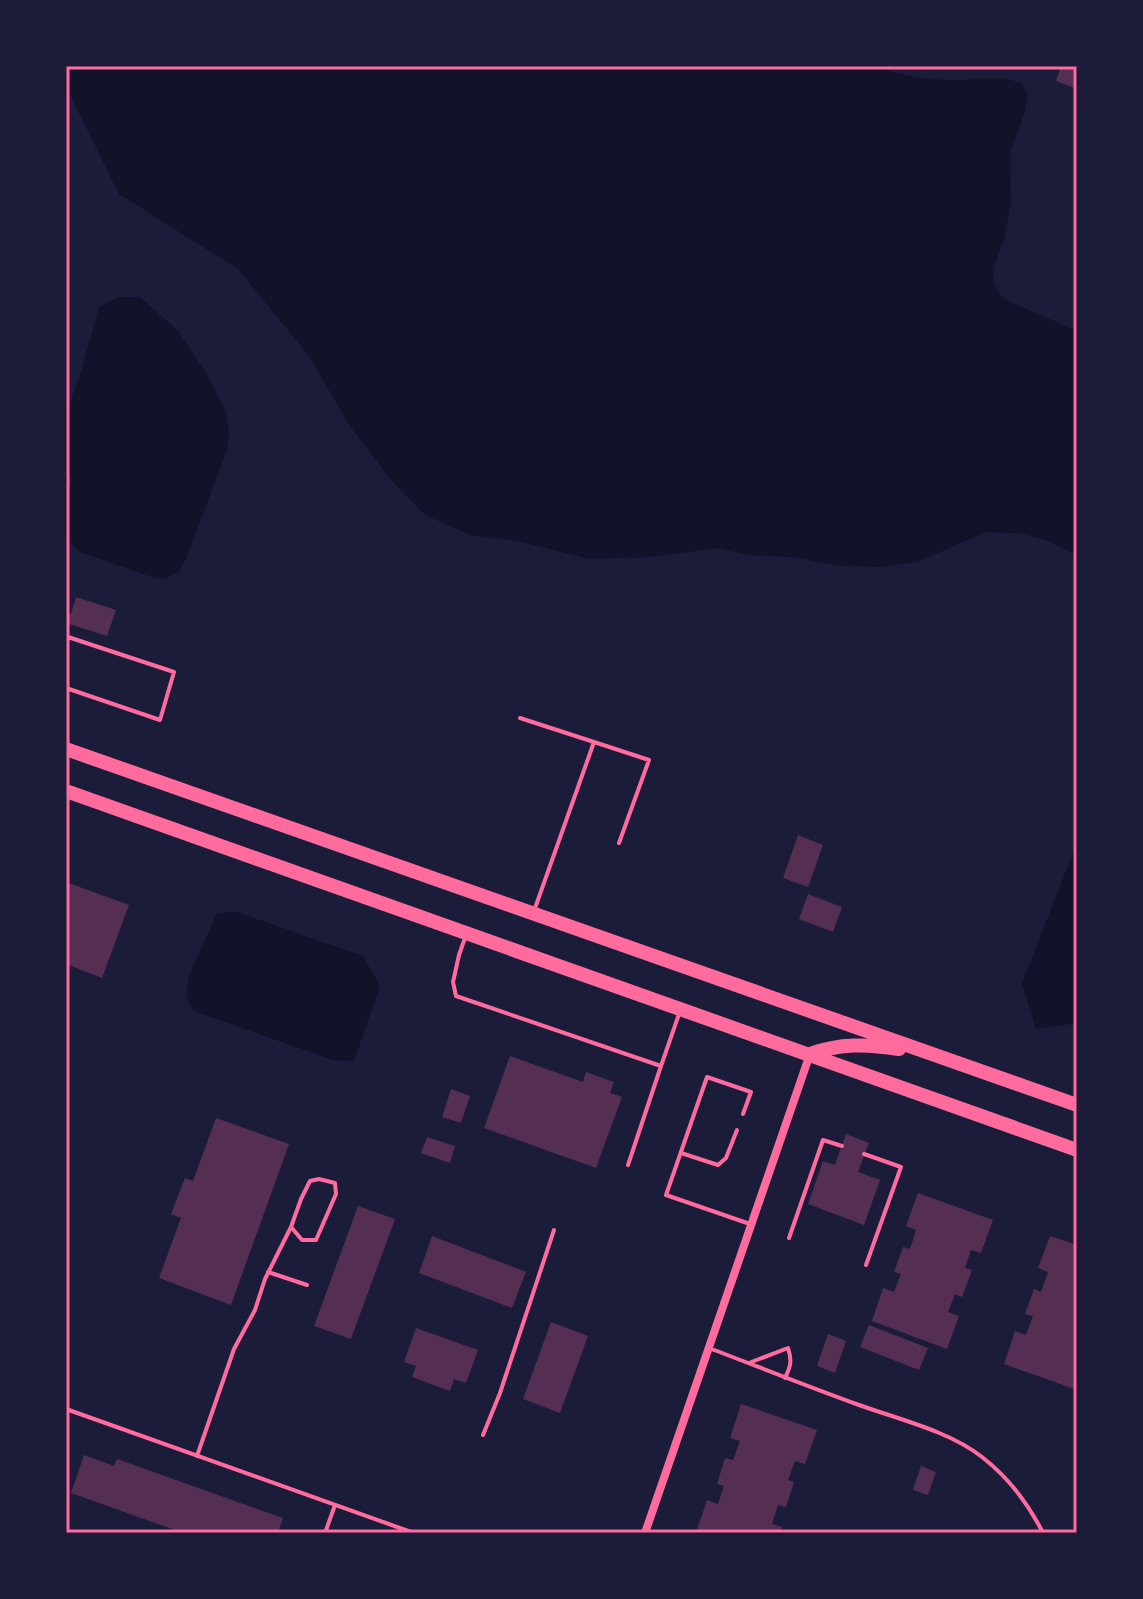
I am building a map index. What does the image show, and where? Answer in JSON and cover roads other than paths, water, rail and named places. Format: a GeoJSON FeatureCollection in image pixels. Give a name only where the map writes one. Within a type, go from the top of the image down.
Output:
{"type":"FeatureCollection","features":[{"type":"Feature","properties":{"kind":"highway"},"geometry":{"type":"LineString","coordinates":[[66,749],[1077,1105]]}},
{"type":"Feature","properties":{"kind":"highway"},"geometry":{"type":"LineString","coordinates":[[66,791],[1077,1150]]}},
{"type":"Feature","properties":{"kind":"highway"},"geometry":{"type":"LineString","coordinates":[[810,1054],[847,1045],[931,1054]]}},
{"type":"Feature","properties":{"kind":"street"},"geometry":{"type":"LineString","coordinates":[[645,1533],[810,1054]]}},
{"type":"Feature","properties":{"kind":"lane"},"geometry":{"type":"LineString","coordinates":[[66,645],[68,637],[174,672],[160,720],[66,688]]}},
{"type":"Feature","properties":{"kind":"lane"},"geometry":{"type":"LineString","coordinates":[[520,718],[649,760],[619,843]]}},
{"type":"Feature","properties":{"kind":"lane"},"geometry":{"type":"LineString","coordinates":[[533,913],[594,742]]}},
{"type":"Feature","properties":{"kind":"lane"},"geometry":{"type":"LineString","coordinates":[[467,933],[453,982],[456,996],[661,1066]]}},
{"type":"Feature","properties":{"kind":"lane"},"geometry":{"type":"LineString","coordinates":[[628,1165],[681,1008]]}},
{"type":"Feature","properties":{"kind":"lane"},"geometry":{"type":"LineString","coordinates":[[743,1114],[751,1092],[707,1077],[666,1195],[752,1224]]}},
{"type":"Feature","properties":{"kind":"lane"},"geometry":{"type":"LineString","coordinates":[[681,1153],[718,1165],[726,1158],[737,1130]]}},
{"type":"Feature","properties":{"kind":"lane"},"geometry":{"type":"LineString","coordinates":[[789,1238],[823,1140],[842,1146]]}},
{"type":"Feature","properties":{"kind":"lane"},"geometry":{"type":"LineString","coordinates":[[864,1154],[901,1167],[866,1265]]}},
{"type":"Feature","properties":{"kind":"lane"},"geometry":{"type":"LineString","coordinates":[[197,1456],[234,1349],[255,1310],[268,1272],[310,1181],[319,1179],[335,1183],[336,1194],[316,1240],[302,1240],[291,1227]]}},
{"type":"Feature","properties":{"kind":"lane"},"geometry":{"type":"LineString","coordinates":[[483,1435],[554,1230]]}},
{"type":"Feature","properties":{"kind":"lane"},"geometry":{"type":"LineString","coordinates":[[268,1272],[307,1285]]}},
{"type":"Feature","properties":{"kind":"lane"},"geometry":{"type":"LineString","coordinates":[[709,1348],[947,1436],[980,1455],[1011,1483],[1032,1511],[1043,1533]]}},
{"type":"Feature","properties":{"kind":"lane"},"geometry":{"type":"LineString","coordinates":[[748,1363],[788,1348],[791,1366],[785,1378]]}},
{"type":"Feature","properties":{"kind":"lane"},"geometry":{"type":"LineString","coordinates":[[66,1409],[414,1533]]}},
{"type":"Feature","properties":{"kind":"lane"},"geometry":{"type":"LineString","coordinates":[[325,1533],[335,1505]]}}]}
